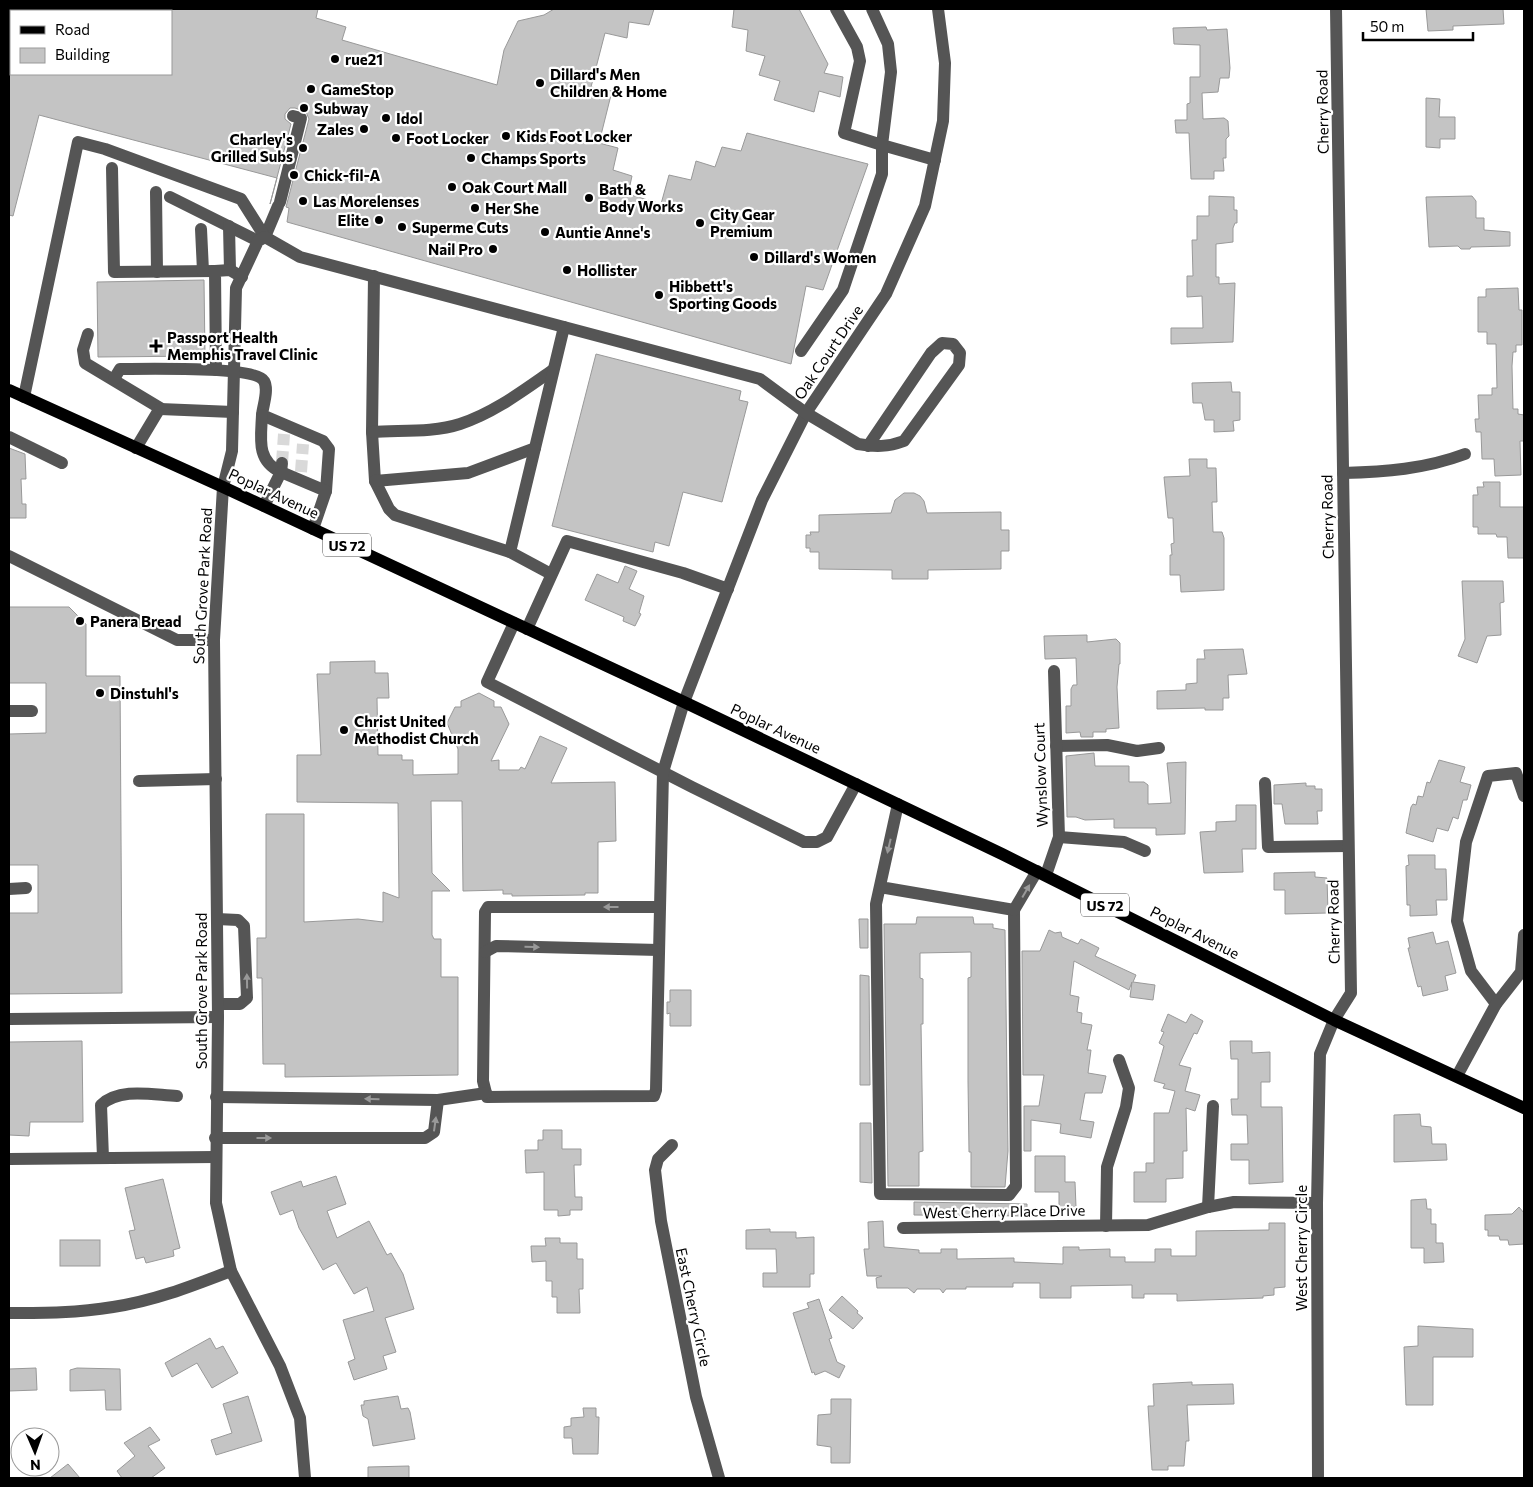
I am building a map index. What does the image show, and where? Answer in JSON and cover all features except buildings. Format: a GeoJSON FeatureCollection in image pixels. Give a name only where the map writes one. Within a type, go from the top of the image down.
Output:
{"type":"FeatureCollection","features":[{"type":"Feature","properties":{"kind":"main road","name":"Poplar Avenue"},"geometry":{"type":"LineString","coordinates":[[9,390],[223,487],[684,702],[1042,873],[1334,1020],[1524,1108]]}},
{"type":"Feature","properties":{"kind":"street"},"geometry":{"type":"LineString","coordinates":[[836,9],[857,47],[860,61],[844,133],[935,160]]}},
{"type":"Feature","properties":{"kind":"street"},"geometry":{"type":"LineString","coordinates":[[801,351],[843,290],[882,174],[882,145],[891,72],[888,44],[872,9]]}},
{"type":"Feature","properties":{"kind":"street"},"geometry":{"type":"LineString","coordinates":[[926,9],[939,15]]}},
{"type":"Feature","properties":{"kind":"street","name":"Cherry Road"},"geometry":{"type":"LineString","coordinates":[[1334,1020],[1351,993],[1336,9]]}},
{"type":"Feature","properties":{"kind":"street","name":"Oak Court Drive"},"geometry":{"type":"LineString","coordinates":[[486,1093],[487,1098],[654,1096],[656,1090],[663,772],[684,702],[762,500],[806,413],[886,294],[926,206],[943,121],[945,64],[939,15]]}},
{"type":"Feature","properties":{"kind":"street","name":"South Grove Park Road"},"geometry":{"type":"LineString","coordinates":[[293,116],[301,118],[279,204],[236,288],[232,451],[223,487],[214,640],[218,1010],[215,1158],[216,1203],[231,1271],[280,1366],[300,1418],[305,1478]]}},
{"type":"Feature","properties":{"kind":"street"},"geometry":{"type":"LineString","coordinates":[[24,397],[78,142],[105,149],[241,199],[262,239]]}},
{"type":"Feature","properties":{"kind":"street"},"geometry":{"type":"LineString","coordinates":[[112,168],[114,272],[230,270],[242,277]]}},
{"type":"Feature","properties":{"kind":"street"},"geometry":{"type":"LineString","coordinates":[[156,192],[157,272]]}},
{"type":"Feature","properties":{"kind":"street"},"geometry":{"type":"LineString","coordinates":[[170,197],[229,226],[300,257],[760,379],[806,413],[858,444],[868,446],[890,446],[904,441],[959,365],[960,354],[953,344],[942,343],[931,354],[868,446]]}},
{"type":"Feature","properties":{"kind":"street"},"geometry":{"type":"LineString","coordinates":[[229,226],[230,270]]}},
{"type":"Feature","properties":{"kind":"street"},"geometry":{"type":"LineString","coordinates":[[201,229],[209,271],[216,370]]}},
{"type":"Feature","properties":{"kind":"street"},"geometry":{"type":"LineString","coordinates":[[374,276],[372,432],[375,481],[389,509],[396,514],[510,552],[551,574]]}},
{"type":"Feature","properties":{"kind":"street"},"geometry":{"type":"LineString","coordinates":[[510,552],[564,327]]}},
{"type":"Feature","properties":{"kind":"street"},"geometry":{"type":"LineString","coordinates":[[88,334],[83,350],[86,363],[160,409],[233,412]]}},
{"type":"Feature","properties":{"kind":"street"},"geometry":{"type":"LineString","coordinates":[[114,379],[120,369],[234,370],[257,376],[263,380],[266,388],[262,415],[261,451],[265,462],[301,476],[326,491]]}},
{"type":"Feature","properties":{"kind":"street"},"geometry":{"type":"LineString","coordinates":[[372,432],[459,424],[496,408],[553,370]]}},
{"type":"Feature","properties":{"kind":"street"},"geometry":{"type":"LineString","coordinates":[[136,448],[160,409]]}},
{"type":"Feature","properties":{"kind":"street"},"geometry":{"type":"LineString","coordinates":[[262,415],[284,430],[304,439],[323,441],[329,450],[326,491],[313,529]]}},
{"type":"Feature","properties":{"kind":"street"},"geometry":{"type":"LineString","coordinates":[[9,436],[62,463]]}},
{"type":"Feature","properties":{"kind":"street"},"geometry":{"type":"LineString","coordinates":[[375,481],[468,473],[535,448]]}},
{"type":"Feature","properties":{"kind":"street"},"geometry":{"type":"LineString","coordinates":[[1343,473],[1384,472],[1413,468],[1441,463],[1465,454]]}},
{"type":"Feature","properties":{"kind":"street"},"geometry":{"type":"LineString","coordinates":[[264,506],[281,468]]}},
{"type":"Feature","properties":{"kind":"street"},"geometry":{"type":"LineString","coordinates":[[528,629],[567,541],[693,576],[728,589]]}},
{"type":"Feature","properties":{"kind":"street"},"geometry":{"type":"LineString","coordinates":[[9,556],[177,640],[214,640]]}},
{"type":"Feature","properties":{"kind":"street"},"geometry":{"type":"LineString","coordinates":[[514,623],[487,682],[804,842],[817,842],[827,837],[856,784]]}},
{"type":"Feature","properties":{"kind":"street","name":"Wynslow Court"},"geometry":{"type":"LineString","coordinates":[[1014,910],[1042,873],[1059,836],[1054,671]]}},
{"type":"Feature","properties":{"kind":"street"},"geometry":{"type":"LineString","coordinates":[[9,711],[32,711]]}},
{"type":"Feature","properties":{"kind":"street"},"geometry":{"type":"LineString","coordinates":[[1056,746],[1106,745],[1138,751],[1158,748]]}},
{"type":"Feature","properties":{"kind":"street"},"geometry":{"type":"LineString","coordinates":[[1496,1004],[1471,970],[1457,921],[1466,842],[1488,776],[1516,773],[1524,796]]}},
{"type":"Feature","properties":{"kind":"street"},"geometry":{"type":"LineString","coordinates":[[139,781],[216,780]]}},
{"type":"Feature","properties":{"kind":"street"},"geometry":{"type":"LineString","coordinates":[[1265,784],[1268,847],[1348,846]]}},
{"type":"Feature","properties":{"kind":"street"},"geometry":{"type":"LineString","coordinates":[[880,887],[1014,910],[1016,1186],[1009,1195],[880,1194],[876,904],[898,804]]}},
{"type":"Feature","properties":{"kind":"street"},"geometry":{"type":"LineString","coordinates":[[1059,836],[1124,842],[1145,851]]}},
{"type":"Feature","properties":{"kind":"street"},"geometry":{"type":"LineString","coordinates":[[9,889],[26,888]]}},
{"type":"Feature","properties":{"kind":"street"},"geometry":{"type":"LineString","coordinates":[[216,1097],[438,1100],[486,1093],[483,1082],[485,912],[488,907],[660,907]]}},
{"type":"Feature","properties":{"kind":"street"},"geometry":{"type":"LineString","coordinates":[[9,1019],[218,1010],[240,1004],[247,998],[244,926],[238,920],[217,918]]}},
{"type":"Feature","properties":{"kind":"street"},"geometry":{"type":"LineString","coordinates":[[1457,1076],[1496,1004],[1521,972],[1524,935]]}},
{"type":"Feature","properties":{"kind":"street"},"geometry":{"type":"LineString","coordinates":[[485,952],[496,946],[659,950]]}},
{"type":"Feature","properties":{"kind":"street","name":"West Cherry Circle"},"geometry":{"type":"LineString","coordinates":[[1318,1478],[1316,1203],[1320,1054],[1334,1020]]}},
{"type":"Feature","properties":{"kind":"street","name":"West Cherry Place Drive"},"geometry":{"type":"LineString","coordinates":[[1106,1226],[1106,1168],[1126,1107],[1129,1088],[1119,1060]]}},
{"type":"Feature","properties":{"kind":"street"},"geometry":{"type":"LineString","coordinates":[[103,1158],[101,1105],[109,1098],[127,1094],[177,1096]]}},
{"type":"Feature","properties":{"kind":"street"},"geometry":{"type":"LineString","coordinates":[[215,1138],[426,1138],[434,1132],[438,1100]]}},
{"type":"Feature","properties":{"kind":"street"},"geometry":{"type":"LineString","coordinates":[[1208,1206],[1212,1106]]}},
{"type":"Feature","properties":{"kind":"street","name":"East Cherry Circle"},"geometry":{"type":"LineString","coordinates":[[672,1145],[658,1159],[655,1170],[661,1222],[696,1397],[720,1478]]}},
{"type":"Feature","properties":{"kind":"street"},"geometry":{"type":"LineString","coordinates":[[9,1159],[215,1158]]}},
{"type":"Feature","properties":{"kind":"street","name":"West Cherry Place Drive"},"geometry":{"type":"LineString","coordinates":[[903,1228],[1148,1225],[1208,1206],[1234,1202],[1316,1203]]}},
{"type":"Feature","properties":{"kind":"street"},"geometry":{"type":"LineString","coordinates":[[9,1313],[71,1312],[114,1307],[167,1295],[231,1271]]}},
{"type":"Feature","properties":{"kind":"tunnel"},"geometry":{"type":"LineString","coordinates":[[282,463],[284,434]]}},
{"type":"Feature","properties":{"kind":"tunnel"},"geometry":{"type":"LineString","coordinates":[[301,472],[303,444]]}},
{"type":"Feature","properties":{"kind":"place","name":"rue21"},"geometry":{"type":"Point","coordinates":[335,59]}},
{"type":"Feature","properties":{"kind":"place","name":"Dillard's Men Children & Home"},"geometry":{"type":"Point","coordinates":[540,83]}},
{"type":"Feature","properties":{"kind":"place","name":"GameStop"},"geometry":{"type":"Point","coordinates":[311,89]}},
{"type":"Feature","properties":{"kind":"place","name":"Subway"},"geometry":{"type":"Point","coordinates":[304,108]}},
{"type":"Feature","properties":{"kind":"place","name":"Idol"},"geometry":{"type":"Point","coordinates":[386,118]}},
{"type":"Feature","properties":{"kind":"place","name":"Zales"},"geometry":{"type":"Point","coordinates":[364,129]}},
{"type":"Feature","properties":{"kind":"place","name":"Kids Foot Locker"},"geometry":{"type":"Point","coordinates":[506,136]}},
{"type":"Feature","properties":{"kind":"place","name":"Foot Locker"},"geometry":{"type":"Point","coordinates":[396,138]}},
{"type":"Feature","properties":{"kind":"place","name":"Charley's Grilled Subs"},"geometry":{"type":"Point","coordinates":[303,148]}},
{"type":"Feature","properties":{"kind":"place","name":"Champs Sports"},"geometry":{"type":"Point","coordinates":[471,158]}},
{"type":"Feature","properties":{"kind":"place","name":"Chick-fil-A"},"geometry":{"type":"Point","coordinates":[294,175]}},
{"type":"Feature","properties":{"kind":"place","name":"Oak Court Mall"},"geometry":{"type":"Point","coordinates":[452,187]}},
{"type":"Feature","properties":{"kind":"place","name":"Bath & Body Works"},"geometry":{"type":"Point","coordinates":[589,198]}},
{"type":"Feature","properties":{"kind":"place","name":"Las Morelenses"},"geometry":{"type":"Point","coordinates":[303,201]}},
{"type":"Feature","properties":{"kind":"place","name":"Her She"},"geometry":{"type":"Point","coordinates":[475,208]}},
{"type":"Feature","properties":{"kind":"place","name":"Elite"},"geometry":{"type":"Point","coordinates":[379,220]}},
{"type":"Feature","properties":{"kind":"place","name":"City Gear Premium"},"geometry":{"type":"Point","coordinates":[700,223]}},
{"type":"Feature","properties":{"kind":"place","name":"Superme Cuts"},"geometry":{"type":"Point","coordinates":[402,227]}},
{"type":"Feature","properties":{"kind":"place","name":"Auntie Anne's"},"geometry":{"type":"Point","coordinates":[545,232]}},
{"type":"Feature","properties":{"kind":"place","name":"Nail Pro"},"geometry":{"type":"Point","coordinates":[493,249]}},
{"type":"Feature","properties":{"kind":"place","name":"Dillard's Women"},"geometry":{"type":"Point","coordinates":[754,257]}},
{"type":"Feature","properties":{"kind":"place","name":"Hollister"},"geometry":{"type":"Point","coordinates":[567,270]}},
{"type":"Feature","properties":{"kind":"place","name":"Hibbett's Sporting Goods"},"geometry":{"type":"Point","coordinates":[659,295]}},
{"type":"Feature","properties":{"kind":"place","name":"Passport Health Memphis Travel Clinic"},"geometry":{"type":"Point","coordinates":[156,346]}},
{"type":"Feature","properties":{"kind":"place","name":"Panera Bread"},"geometry":{"type":"Point","coordinates":[80,621]}},
{"type":"Feature","properties":{"kind":"place","name":"Dinstuhl's"},"geometry":{"type":"Point","coordinates":[100,693]}},
{"type":"Feature","properties":{"kind":"place","name":"Christ United Methodist Church"},"geometry":{"type":"Point","coordinates":[344,730]}}]}
